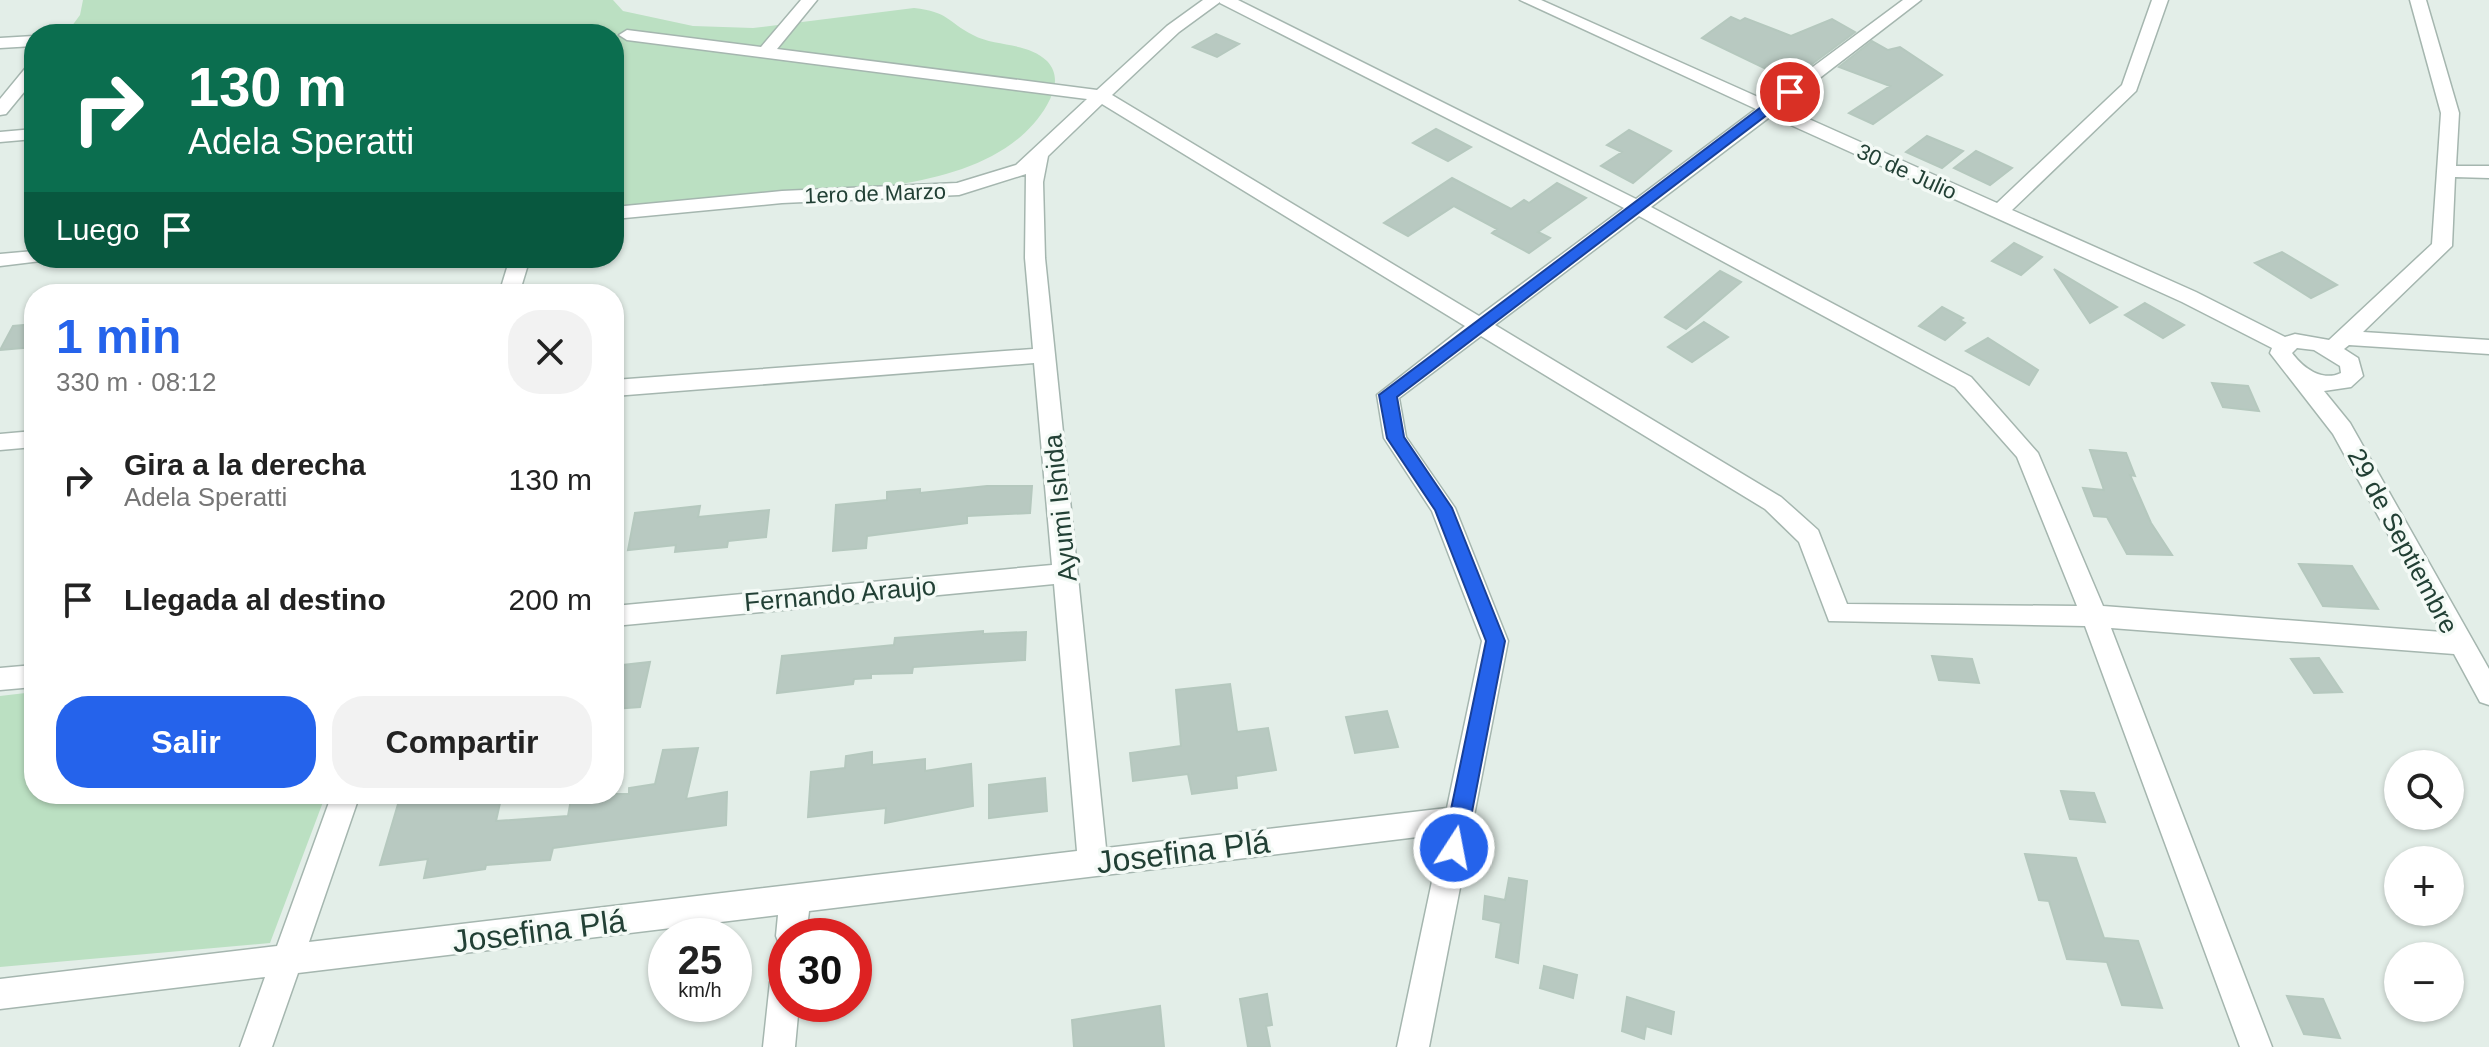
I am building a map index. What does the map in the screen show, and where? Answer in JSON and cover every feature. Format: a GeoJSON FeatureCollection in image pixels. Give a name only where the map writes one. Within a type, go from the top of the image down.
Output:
{"type":"FeatureCollection","features":[{"type":"Feature","properties":{"kind":"street"},"geometry":{"type":"LineString","coordinates":[[765,53],[809,0]]}},
{"type":"Feature","properties":{"kind":"street","name":"1ero de Marzo"},"geometry":{"type":"LineString","coordinates":[[624,212],[782,197],[959,189],[1023,169],[1173,29],[1213,0]]}},
{"type":"Feature","properties":{"kind":"street"},"geometry":{"type":"LineString","coordinates":[[1226,0],[1637,207],[1963,382],[2027,453],[2094,616],[2256,1047]]}},
{"type":"Feature","properties":{"kind":"street","name":"30 de Julio"},"geometry":{"type":"LineString","coordinates":[[1528,0],[2189,297],[2284,345]]}},
{"type":"Feature","properties":{"kind":"street"},"geometry":{"type":"LineString","coordinates":[[1413,1047],[1495,641],[1443,508],[1395,438],[1388,395],[1913,0]]}},
{"type":"Feature","properties":{"kind":"street"},"geometry":{"type":"LineString","coordinates":[[1999,212],[2130,87],[2160,0]]}},
{"type":"Feature","properties":{"kind":"street"},"geometry":{"type":"LineString","coordinates":[[2339,343],[2442,246],[2450,113],[2418,0]]}},
{"type":"Feature","properties":{"kind":"street"},"geometry":{"type":"LineString","coordinates":[[627,35],[1101,96],[1773,503],[1809,537],[1838,614],[2094,616],[2458,644]]}},
{"type":"Feature","properties":{"kind":"street"},"geometry":{"type":"LineString","coordinates":[[0,43],[24,42]]}},
{"type":"Feature","properties":{"kind":"street"},"geometry":{"type":"LineString","coordinates":[[0,110],[24,81]]}},
{"type":"Feature","properties":{"kind":"street"},"geometry":{"type":"LineString","coordinates":[[0,137],[24,135]]}},
{"type":"Feature","properties":{"kind":"street","name":"Ayumi Ishida"},"geometry":{"type":"LineString","coordinates":[[1039,154],[1034,182],[1035,258],[1093,863]]}},
{"type":"Feature","properties":{"kind":"street"},"geometry":{"type":"LineString","coordinates":[[2447,171],[2489,172]]}},
{"type":"Feature","properties":{"kind":"street"},"geometry":{"type":"LineString","coordinates":[[0,260],[24,258]]}},
{"type":"Feature","properties":{"kind":"street"},"geometry":{"type":"LineString","coordinates":[[2284,345],[2306,341],[2489,347]]}},
{"type":"Feature","properties":{"kind":"street"},"geometry":{"type":"LineString","coordinates":[[2339,343],[2350,363],[2352,376],[2342,429]]}},
{"type":"Feature","properties":{"kind":"street","name":"29 de Septiembre"},"geometry":{"type":"LineString","coordinates":[[2284,345],[2283,360],[2297,372],[2342,429],[2458,644],[2489,694]]}},
{"type":"Feature","properties":{"kind":"street"},"geometry":{"type":"LineString","coordinates":[[624,387],[1045,355]]}},
{"type":"Feature","properties":{"kind":"street"},"geometry":{"type":"LineString","coordinates":[[2297,372],[2330,383],[2340,383],[2352,376]]}},
{"type":"Feature","properties":{"kind":"street"},"geometry":{"type":"LineString","coordinates":[[0,442],[24,440]]}},
{"type":"Feature","properties":{"kind":"street","name":"Fernando Araujo"},"geometry":{"type":"LineString","coordinates":[[624,615],[1067,573]]}},
{"type":"Feature","properties":{"kind":"street"},"geometry":{"type":"LineString","coordinates":[[0,679],[24,677]]}},
{"type":"Feature","properties":{"kind":"street"},"geometry":{"type":"LineString","coordinates":[[256,1047],[342,804]]}},
{"type":"Feature","properties":{"kind":"street","name":"Josefina Plá"},"geometry":{"type":"LineString","coordinates":[[0,994],[1460,819]]}},
{"type":"Feature","properties":{"kind":"street"},"geometry":{"type":"LineString","coordinates":[[793,918],[795,901]]}},
{"type":"Feature","properties":{"kind":"street"},"geometry":{"type":"LineString","coordinates":[[779,1047],[782,1022]]}},
{"type":"Feature","properties":{"kind":"green space"},"geometry":{"type":"Polygon","coordinates":[[[83,0],[613,0],[623,11],[693,26],[753,28],[914,8],[941,15],[982,39],[1039,55],[1051,66],[1055,83],[1047,105],[1023,134],[992,156],[955,171],[914,182],[871,188],[736,195],[630,206],[624,205],[624,24],[73,24],[80,15],[83,0]]]}},
{"type":"Feature","properties":{"kind":"green space"},"geometry":{"type":"Polygon","coordinates":[[[24,693],[24,804],[322,804],[270,943],[0,967],[0,696],[24,693]]]}},
{"type":"Feature","properties":{"kind":"building"},"geometry":{"type":"Polygon","coordinates":[[[1731,17],[1740,21],[1745,18],[1791,36],[1832,19],[1855,32],[1808,67],[1800,65],[1781,76],[1702,38],[1731,17]]]}},
{"type":"Feature","properties":{"kind":"building"},"geometry":{"type":"Polygon","coordinates":[[[1216,34],[1239,44],[1217,57],[1193,47],[1216,34]]]}},
{"type":"Feature","properties":{"kind":"building"},"geometry":{"type":"Polygon","coordinates":[[[1872,41],[1888,50],[1900,47],[1942,75],[1873,124],[1849,113],[1890,86],[1839,67],[1872,41]]]}},
{"type":"Feature","properties":{"kind":"building"},"geometry":{"type":"Polygon","coordinates":[[[1436,129],[1471,147],[1448,161],[1413,143],[1436,129]]]}},
{"type":"Feature","properties":{"kind":"building"},"geometry":{"type":"Polygon","coordinates":[[[1629,130],[1671,151],[1633,183],[1601,166],[1622,152],[1607,145],[1629,130]]]}},
{"type":"Feature","properties":{"kind":"building"},"geometry":{"type":"Polygon","coordinates":[[[1927,136],[1963,151],[1942,168],[1906,152],[1927,136]]]}},
{"type":"Feature","properties":{"kind":"building"},"geometry":{"type":"Polygon","coordinates":[[[1976,151],[2012,168],[1990,185],[1954,168],[1976,151]]]}},
{"type":"Feature","properties":{"kind":"building"},"geometry":{"type":"Polygon","coordinates":[[[1452,178],[1511,209],[1524,200],[1529,203],[1557,183],[1586,198],[1538,232],[1550,238],[1529,253],[1492,233],[1497,229],[1454,206],[1408,236],[1384,223],[1452,178]]]}},
{"type":"Feature","properties":{"kind":"building"},"geometry":{"type":"Polygon","coordinates":[[[2014,243],[2042,257],[2021,275],[1992,261],[2014,243]]]}},
{"type":"Feature","properties":{"kind":"building"},"geometry":{"type":"Polygon","coordinates":[[[2282,252],[2337,285],[2311,298],[2255,263],[2282,252]]]}},
{"type":"Feature","properties":{"kind":"building"},"geometry":{"type":"Polygon","coordinates":[[[2054,269],[2117,307],[2090,323],[2054,269]]]}},
{"type":"Feature","properties":{"kind":"building"},"geometry":{"type":"Polygon","coordinates":[[[1720,271],[1741,282],[1686,329],[1665,317],[1720,271]]]}},
{"type":"Feature","properties":{"kind":"building"},"geometry":{"type":"Polygon","coordinates":[[[2145,303],[2184,325],[2163,338],[2125,315],[2145,303]]]}},
{"type":"Feature","properties":{"kind":"building"},"geometry":{"type":"Polygon","coordinates":[[[1942,307],[1963,318],[1960,320],[1965,323],[1945,340],[1919,326],[1942,307]]]}},
{"type":"Feature","properties":{"kind":"building"},"geometry":{"type":"Polygon","coordinates":[[[1704,322],[1728,337],[1692,362],[1668,347],[1704,322]]]}},
{"type":"Feature","properties":{"kind":"building"},"geometry":{"type":"Polygon","coordinates":[[[24,325],[24,348],[0,350],[13,326],[24,325]]]}},
{"type":"Feature","properties":{"kind":"building"},"geometry":{"type":"Polygon","coordinates":[[[1988,338],[2038,370],[2029,385],[1966,351],[1988,338]]]}},
{"type":"Feature","properties":{"kind":"building"},"geometry":{"type":"Polygon","coordinates":[[[2212,383],[2248,386],[2259,411],[2223,407],[2212,383]]]}},
{"type":"Feature","properties":{"kind":"building"},"geometry":{"type":"Polygon","coordinates":[[[2090,450],[2126,453],[2135,476],[2130,475],[2151,523],[2172,555],[2127,554],[2107,517],[2094,516],[2083,488],[2104,490],[2090,450]]]}},
{"type":"Feature","properties":{"kind":"building"},"geometry":{"type":"Polygon","coordinates":[[[987,486],[1032,486],[1030,513],[967,516],[967,523],[867,536],[866,548],[833,551],[836,505],[887,500],[887,492],[920,489],[920,493],[987,486]]]}},
{"type":"Feature","properties":{"kind":"building"},"geometry":{"type":"Polygon","coordinates":[[[700,506],[698,517],[769,510],[766,537],[728,541],[727,547],[675,552],[676,545],[628,550],[635,513],[700,506]]]}},
{"type":"Feature","properties":{"kind":"building"},"geometry":{"type":"Polygon","coordinates":[[[2299,564],[2352,566],[2378,609],[2323,606],[2299,564]]]}},
{"type":"Feature","properties":{"kind":"building"},"geometry":{"type":"Polygon","coordinates":[[[983,631],[983,634],[1026,632],[1025,660],[913,667],[912,673],[871,674],[871,678],[854,679],[853,684],[777,693],[782,656],[894,645],[895,638],[983,631]]]}},
{"type":"Feature","properties":{"kind":"building"},"geometry":{"type":"Polygon","coordinates":[[[1932,656],[1972,659],[1979,683],[1939,680],[1932,656]]]}},
{"type":"Feature","properties":{"kind":"building"},"geometry":{"type":"Polygon","coordinates":[[[2319,658],[2342,692],[2314,693],[2291,659],[2319,658]]]}},
{"type":"Feature","properties":{"kind":"building"},"geometry":{"type":"Polygon","coordinates":[[[650,662],[640,707],[624,708],[624,665],[650,662]]]}},
{"type":"Feature","properties":{"kind":"building"},"geometry":{"type":"Polygon","coordinates":[[[1230,684],[1237,732],[1268,728],[1276,770],[1236,776],[1237,788],[1192,794],[1188,774],[1133,781],[1130,753],[1181,746],[1176,690],[1230,684]]]}},
{"type":"Feature","properties":{"kind":"building"},"geometry":{"type":"Polygon","coordinates":[[[1387,711],[1398,747],[1355,753],[1346,717],[1387,711]]]}},
{"type":"Feature","properties":{"kind":"building"},"geometry":{"type":"Polygon","coordinates":[[[698,748],[686,799],[727,792],[726,825],[553,848],[550,860],[486,865],[485,869],[424,878],[428,859],[380,865],[398,804],[500,804],[496,821],[568,816],[570,804],[624,804],[624,794],[629,794],[629,788],[655,784],[663,750],[698,748]]]}},
{"type":"Feature","properties":{"kind":"building"},"geometry":{"type":"Polygon","coordinates":[[[872,752],[872,765],[925,759],[925,771],[971,764],[973,806],[885,823],[886,808],[808,817],[811,772],[845,768],[846,756],[872,752]]]}},
{"type":"Feature","properties":{"kind":"building"},"geometry":{"type":"Polygon","coordinates":[[[1045,778],[1047,811],[989,818],[989,785],[1045,778]]]}},
{"type":"Feature","properties":{"kind":"building"},"geometry":{"type":"Polygon","coordinates":[[[2061,791],[2094,793],[2105,822],[2070,819],[2061,791]]]}},
{"type":"Feature","properties":{"kind":"building"},"geometry":{"type":"Polygon","coordinates":[[[2025,854],[2076,858],[2104,938],[2138,941],[2162,1008],[2122,1005],[2107,962],[2067,959],[2049,901],[2039,900],[2025,854]]]}},
{"type":"Feature","properties":{"kind":"building"},"geometry":{"type":"Polygon","coordinates":[[[1509,878],[1527,881],[1518,963],[1496,957],[1501,923],[1483,919],[1485,896],[1505,900],[1509,878]]]}},
{"type":"Feature","properties":{"kind":"building"},"geometry":{"type":"Polygon","coordinates":[[[1544,966],[1577,975],[1573,998],[1540,988],[1544,966]]]}},
{"type":"Feature","properties":{"kind":"building"},"geometry":{"type":"Polygon","coordinates":[[[1267,994],[1272,1025],[1266,1026],[1270,1047],[1248,1047],[1240,999],[1267,994]]]}},
{"type":"Feature","properties":{"kind":"building"},"geometry":{"type":"Polygon","coordinates":[[[2287,996],[2323,999],[2340,1038],[2304,1034],[2287,996]]]}},
{"type":"Feature","properties":{"kind":"building"},"geometry":{"type":"Polygon","coordinates":[[[1627,997],[1674,1012],[1671,1034],[1646,1026],[1644,1039],[1622,1031],[1627,997]]]}},
{"type":"Feature","properties":{"kind":"building"},"geometry":{"type":"Polygon","coordinates":[[[1160,1006],[1164,1047],[1074,1047],[1072,1020],[1160,1006]]]}},
{"type":"Feature","properties":{"kind":"route"},"geometry":{"type":"LineString","coordinates":[[1454,848],[1495,641],[1443,508],[1395,438],[1388,395],[1790,92]]}}]}
